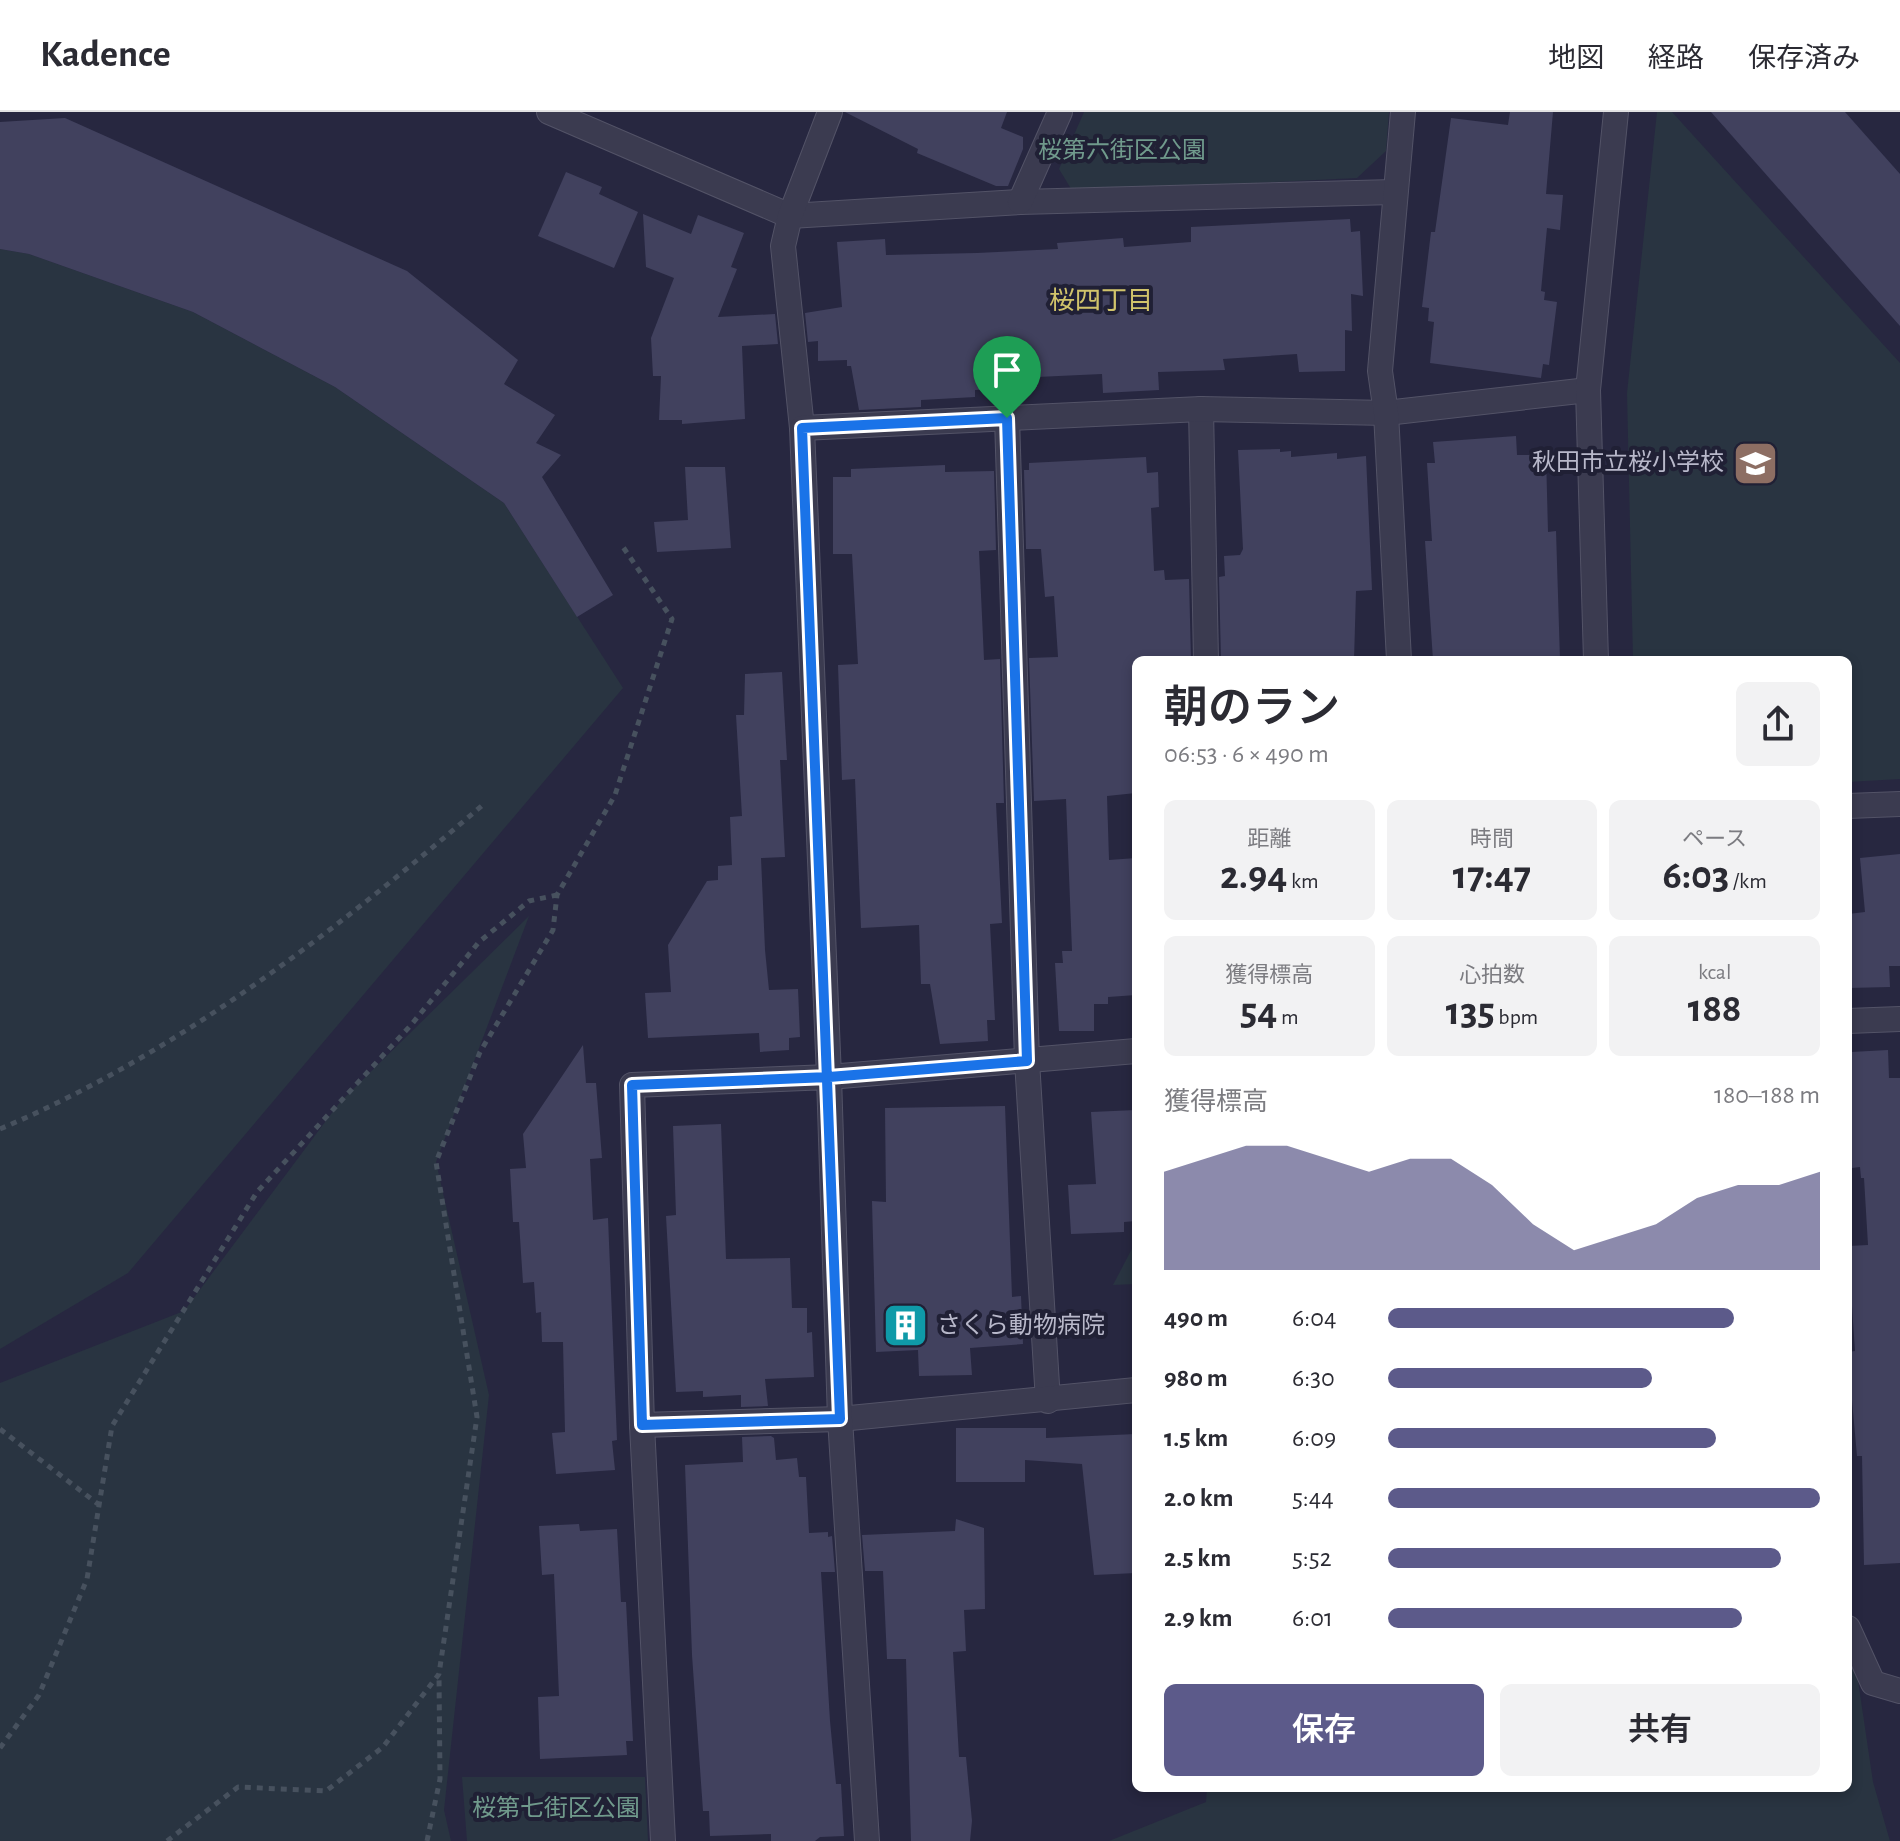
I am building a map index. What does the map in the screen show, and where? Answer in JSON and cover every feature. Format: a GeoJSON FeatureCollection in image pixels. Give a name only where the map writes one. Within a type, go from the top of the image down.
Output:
{"type":"FeatureCollection","features":[{"type":"Feature","properties":{"kind":"street"},"geometry":{"type":"LineString","coordinates":[[549,112],[584,119],[790,216],[1020,202],[1394,192]]}},
{"type":"Feature","properties":{"kind":"street"},"geometry":{"type":"LineString","coordinates":[[830,112],[790,216],[783,246],[802,428],[840,1419],[867,1841]]}},
{"type":"Feature","properties":{"kind":"street"},"geometry":{"type":"LineString","coordinates":[[1020,202],[1060,112]]}},
{"type":"Feature","properties":{"kind":"street"},"geometry":{"type":"LineString","coordinates":[[1399,656],[1386,413],[1380,371],[1403,112]]}},
{"type":"Feature","properties":{"kind":"street"},"geometry":{"type":"LineString","coordinates":[[1596,656],[1588,390],[1616,112]]}},
{"type":"Feature","properties":{"kind":"street"},"geometry":{"type":"LineString","coordinates":[[802,428],[1201,409],[1386,413],[1588,390]]}},
{"type":"Feature","properties":{"kind":"street"},"geometry":{"type":"LineString","coordinates":[[1201,409],[1206,656]]}},
{"type":"Feature","properties":{"kind":"street"},"geometry":{"type":"LineString","coordinates":[[1007,418],[1027,1061],[1048,1401]]}},
{"type":"Feature","properties":{"kind":"street"},"geometry":{"type":"LineString","coordinates":[[1852,806],[1900,804]]}},
{"type":"Feature","properties":{"kind":"street"},"geometry":{"type":"LineString","coordinates":[[1852,1021],[1900,1019]]}},
{"type":"Feature","properties":{"kind":"street"},"geometry":{"type":"LineString","coordinates":[[663,1841],[642,1425],[632,1085],[829,1077],[1132,1051]]}},
{"type":"Feature","properties":{"kind":"street"},"geometry":{"type":"LineString","coordinates":[[642,1425],[840,1419],[1132,1390]]}},
{"type":"Feature","properties":{"kind":"street"},"geometry":{"type":"LineString","coordinates":[[1852,1637],[1873,1683],[1900,1691]]}},
{"type":"Feature","properties":{"kind":"path"},"geometry":{"type":"LineString","coordinates":[[427,1841],[440,1779],[439,1674],[477,1417],[436,1162],[480,1052],[553,930],[557,895],[615,795],[672,619],[621,544]]}},
{"type":"Feature","properties":{"kind":"path"},"geometry":{"type":"LineString","coordinates":[[0,1129],[131,1064],[262,978],[399,877],[485,803]]}},
{"type":"Feature","properties":{"kind":"path"},"geometry":{"type":"LineString","coordinates":[[0,1748],[39,1695],[87,1579],[112,1426],[257,1192],[411,1025],[479,942],[529,901],[557,895]]}},
{"type":"Feature","properties":{"kind":"path"},"geometry":{"type":"LineString","coordinates":[[0,1429],[99,1505]]}},
{"type":"Feature","properties":{"kind":"path"},"geometry":{"type":"LineString","coordinates":[[167,1841],[238,1787],[326,1791],[383,1747],[439,1674]]}},
{"type":"Feature","properties":{"kind":"green space","name":"桜第六街区公園"},"geometry":{"type":"Polygon","coordinates":[[[1084,112],[1389,112],[1386,151],[1357,178],[1073,192],[1059,169],[1084,112]]]}},
{"type":"Feature","properties":{"kind":"green space","name":"秋田市立桜小学校"},"geometry":{"type":"Polygon","coordinates":[[[1657,112],[1672,112],[1900,363],[1900,779],[1852,782],[1852,656],[1633,656],[1627,393],[1657,112]]]}},
{"type":"Feature","properties":{"kind":"green space"},"geometry":{"type":"Polygon","coordinates":[[[0,249],[29,254],[193,312],[335,387],[504,503],[623,688],[128,1273],[0,1349],[0,249]]]}},
{"type":"Feature","properties":{"kind":"green space"},"geometry":{"type":"Polygon","coordinates":[[[529,916],[436,1162],[489,1395],[444,1810],[451,1841],[0,1841],[0,1383],[184,1311],[340,1102],[529,916]]]}},
{"type":"Feature","properties":{"kind":"green space"},"geometry":{"type":"Polygon","coordinates":[[[1132,1249],[1132,1284],[1113,1285],[1132,1249]]]}},
{"type":"Feature","properties":{"kind":"green space"},"geometry":{"type":"Polygon","coordinates":[[[1852,1662],[1856,1667],[1873,1782],[1890,1841],[1109,1841],[1206,1802],[1207,1792],[1852,1792],[1852,1662]]]}},
{"type":"Feature","properties":{"kind":"green space","name":"桜第七街区公園"},"geometry":{"type":"Polygon","coordinates":[[[462,1777],[645,1777],[648,1841],[467,1841],[462,1777]]]}},
{"type":"Feature","properties":{"kind":"building"},"geometry":{"type":"Polygon","coordinates":[[[845,112],[1007,112],[1001,128],[1023,137],[1023,149],[1008,186],[996,186],[917,153],[918,149],[845,112]]]}},
{"type":"Feature","properties":{"kind":"building"},"geometry":{"type":"Polygon","coordinates":[[[1510,112],[1553,112],[1546,194],[1563,195],[1560,230],[1547,228],[1541,291],[1545,292],[1544,300],[1557,302],[1549,365],[1543,364],[1541,378],[1430,363],[1434,322],[1428,321],[1429,308],[1422,307],[1431,232],[1435,232],[1451,118],[1508,125],[1510,112]]]}},
{"type":"Feature","properties":{"kind":"building"},"geometry":{"type":"Polygon","coordinates":[[[1711,112],[1845,112],[1900,174],[1900,326],[1711,112]]]}},
{"type":"Feature","properties":{"kind":"building"},"geometry":{"type":"Polygon","coordinates":[[[65,118],[407,271],[518,360],[504,384],[555,415],[536,443],[561,455],[542,477],[613,595],[577,617],[504,503],[335,387],[193,312],[29,254],[0,249],[0,122],[65,118]]]}},
{"type":"Feature","properties":{"kind":"building"},"geometry":{"type":"Polygon","coordinates":[[[566,172],[602,187],[599,194],[638,212],[614,268],[538,236],[566,172]]]}},
{"type":"Feature","properties":{"kind":"building"},"geometry":{"type":"Polygon","coordinates":[[[643,214],[691,234],[698,215],[744,233],[731,267],[737,269],[718,317],[775,314],[778,344],[742,346],[745,419],[682,424],[682,420],[659,420],[661,376],[653,376],[651,338],[674,278],[646,267],[643,214]]]}},
{"type":"Feature","properties":{"kind":"building"},"geometry":{"type":"Polygon","coordinates":[[[1350,219],[1351,232],[1360,231],[1363,296],[1351,294],[1352,331],[1345,330],[1345,371],[1299,372],[1297,354],[1223,359],[1225,370],[1158,372],[1159,390],[1103,393],[1102,374],[1037,377],[1037,387],[975,390],[975,397],[921,400],[921,407],[859,410],[851,366],[847,366],[847,360],[818,361],[818,341],[808,342],[805,313],[842,307],[837,242],[885,239],[886,255],[1058,249],[1057,243],[1123,238],[1124,247],[1191,242],[1191,227],[1350,219]]]}},
{"type":"Feature","properties":{"kind":"building"},"geometry":{"type":"Polygon","coordinates":[[[1516,436],[1517,455],[1546,455],[1548,532],[1556,531],[1560,656],[1433,656],[1425,541],[1432,541],[1427,463],[1435,463],[1433,442],[1516,436]]]}},
{"type":"Feature","properties":{"kind":"building"},"geometry":{"type":"Polygon","coordinates":[[[1280,449],[1280,452],[1291,451],[1291,457],[1337,453],[1337,459],[1366,456],[1372,590],[1356,591],[1354,656],[1221,656],[1219,577],[1225,576],[1224,556],[1240,555],[1243,549],[1238,450],[1280,449]]]}},
{"type":"Feature","properties":{"kind":"building"},"geometry":{"type":"Polygon","coordinates":[[[1146,457],[1147,473],[1158,472],[1159,507],[1151,508],[1154,571],[1164,570],[1165,580],[1189,579],[1191,656],[1132,656],[1132,793],[1107,796],[1109,860],[1132,858],[1132,995],[1108,997],[1108,1004],[1094,1004],[1094,1031],[1059,1031],[1055,963],[1063,963],[1062,951],[1072,951],[1066,799],[1034,801],[1029,658],[1058,657],[1054,596],[1045,597],[1041,549],[1026,549],[1024,470],[1029,470],[1029,463],[1146,457]]]}},
{"type":"Feature","properties":{"kind":"building"},"geometry":{"type":"Polygon","coordinates":[[[945,465],[945,472],[994,471],[996,550],[979,551],[984,660],[1000,659],[1004,803],[996,803],[1002,923],[990,924],[995,1020],[987,1020],[988,1041],[940,1044],[930,984],[921,984],[919,925],[861,928],[855,779],[842,780],[838,665],[858,664],[852,554],[833,554],[833,477],[851,477],[851,469],[945,465]]]}},
{"type":"Feature","properties":{"kind":"building"},"geometry":{"type":"Polygon","coordinates":[[[685,467],[725,467],[731,548],[657,552],[654,522],[688,520],[685,467]]]}},
{"type":"Feature","properties":{"kind":"building"},"geometry":{"type":"Polygon","coordinates":[[[782,672],[787,760],[780,760],[785,857],[761,858],[765,950],[769,990],[798,989],[800,1037],[789,1038],[789,1050],[760,1052],[759,1033],[648,1038],[645,993],[671,992],[668,945],[707,881],[718,880],[718,866],[732,865],[730,817],[742,816],[736,715],[744,715],[745,674],[782,672]]]}},
{"type":"Feature","properties":{"kind":"building"},"geometry":{"type":"Polygon","coordinates":[[[1900,854],[1900,966],[1889,966],[1890,987],[1852,988],[1852,914],[1865,912],[1860,858],[1900,854]]]}},
{"type":"Feature","properties":{"kind":"building"},"geometry":{"type":"Polygon","coordinates":[[[583,1045],[586,1083],[596,1083],[602,1158],[590,1159],[593,1220],[608,1218],[617,1440],[612,1441],[615,1470],[556,1474],[552,1433],[565,1432],[563,1342],[542,1342],[541,1312],[536,1313],[534,1282],[523,1283],[519,1222],[513,1222],[510,1169],[526,1168],[523,1134],[583,1045]]]}},
{"type":"Feature","properties":{"kind":"building"},"geometry":{"type":"Polygon","coordinates":[[[1888,1050],[1889,1078],[1900,1078],[1900,1563],[1864,1565],[1862,1456],[1857,1456],[1852,1400],[1852,1351],[1855,1351],[1852,1246],[1868,1245],[1864,1178],[1861,1178],[1860,1167],[1852,1168],[1852,1052],[1888,1050]]]}},
{"type":"Feature","properties":{"kind":"building"},"geometry":{"type":"Polygon","coordinates":[[[1005,1106],[1012,1297],[1021,1296],[1023,1344],[970,1348],[972,1375],[919,1376],[918,1350],[876,1352],[872,1201],[886,1202],[885,1108],[1005,1106]]]}},
{"type":"Feature","properties":{"kind":"building"},"geometry":{"type":"Polygon","coordinates":[[[1132,1110],[1132,1221],[1124,1222],[1124,1232],[1071,1234],[1068,1185],[1096,1184],[1091,1112],[1132,1110]]]}},
{"type":"Feature","properties":{"kind":"building"},"geometry":{"type":"Polygon","coordinates":[[[721,1124],[726,1259],[790,1258],[792,1308],[807,1308],[807,1333],[812,1332],[814,1377],[765,1379],[768,1406],[741,1407],[741,1395],[703,1397],[703,1391],[676,1392],[666,1216],[676,1215],[673,1126],[721,1124]]]}},
{"type":"Feature","properties":{"kind":"building"},"geometry":{"type":"Polygon","coordinates":[[[956,1428],[1046,1428],[1046,1438],[1132,1434],[1132,1573],[1094,1575],[1082,1464],[1025,1460],[1025,1482],[956,1482],[956,1428]]]}},
{"type":"Feature","properties":{"kind":"building"},"geometry":{"type":"Polygon","coordinates":[[[742,1437],[774,1438],[776,1460],[797,1458],[799,1477],[806,1477],[809,1533],[828,1532],[828,1537],[832,1536],[835,1572],[821,1572],[830,1721],[836,1784],[841,1784],[844,1836],[820,1837],[815,1841],[771,1841],[771,1834],[710,1836],[709,1811],[703,1811],[692,1655],[685,1465],[743,1462],[742,1437]]]}},
{"type":"Feature","properties":{"kind":"building"},"geometry":{"type":"Polygon","coordinates":[[[956,1519],[984,1528],[985,1609],[964,1610],[966,1651],[953,1652],[959,1757],[966,1757],[972,1821],[970,1841],[911,1841],[906,1659],[887,1659],[883,1571],[865,1571],[862,1535],[955,1531],[956,1519]]]}},
{"type":"Feature","properties":{"kind":"building"},"geometry":{"type":"Polygon","coordinates":[[[579,1524],[580,1531],[617,1529],[621,1602],[626,1602],[633,1741],[626,1741],[627,1755],[540,1759],[538,1697],[559,1696],[554,1574],[542,1575],[539,1526],[579,1524]]]}},
{"type":"Feature","properties":{"kind":"place","name":"秋田市立桜小学校"},"geometry":{"type":"Point","coordinates":[1755,463]}},
{"type":"Feature","properties":{"kind":"place","name":"さくら動物病院"},"geometry":{"type":"Point","coordinates":[906,1326]}},
{"type":"Feature","properties":{"kind":"district","name":"桜四丁目"},"geometry":{"type":"Point","coordinates":[1101,301]}},
{"type":"Feature","properties":{"kind":"route"},"geometry":{"type":"LineString","coordinates":[[1007,418],[802,428],[829,1077],[840,1419],[642,1425],[632,1085],[829,1077],[1027,1061],[1007,418]]}}]}
